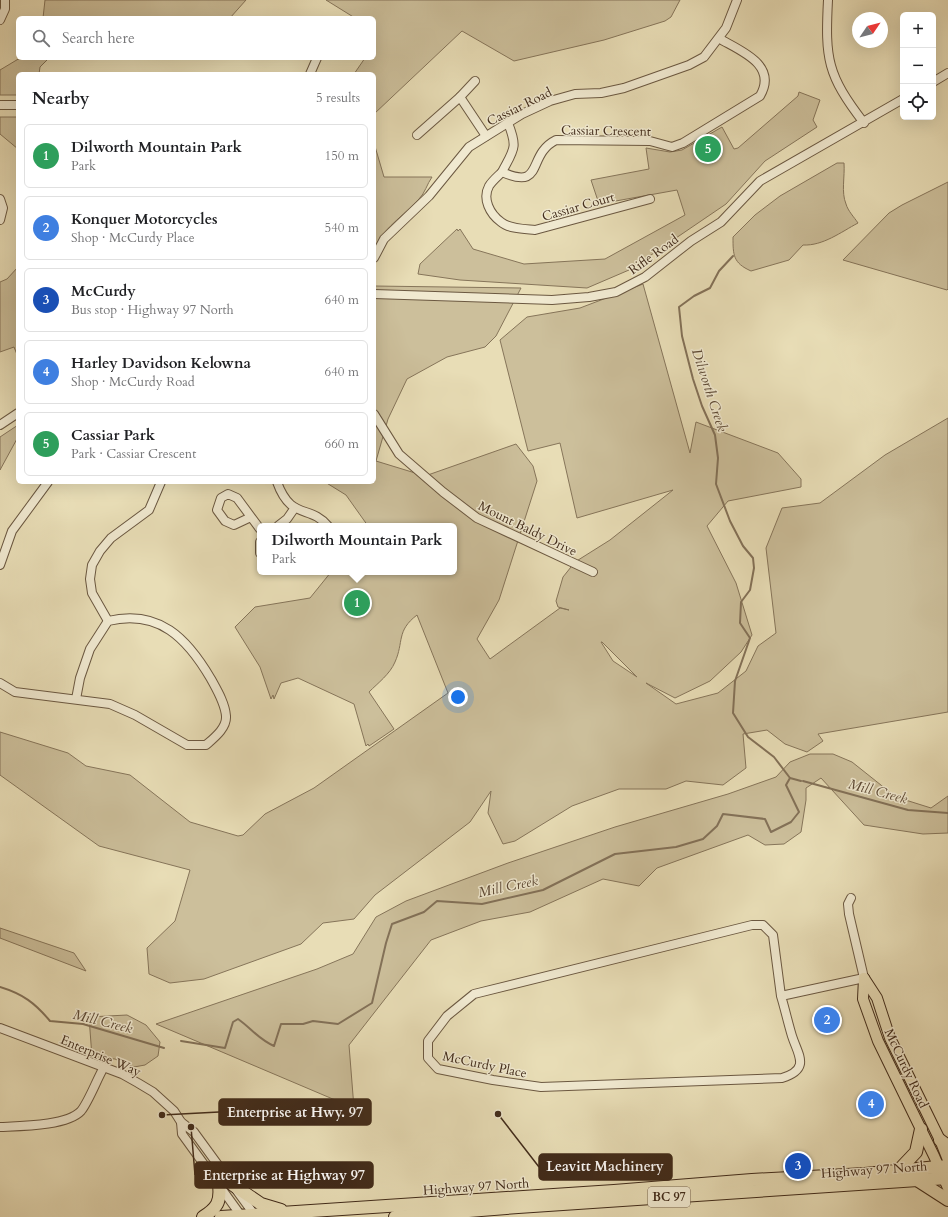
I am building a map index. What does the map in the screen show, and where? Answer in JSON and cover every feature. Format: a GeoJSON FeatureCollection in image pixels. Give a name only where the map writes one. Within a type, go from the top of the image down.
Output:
{"type":"FeatureCollection","features":[{"type":"Feature","properties":{"kind":"highway"},"geometry":{"type":"LineString","coordinates":[[898,1171],[916,1152],[921,1129]]}},
{"type":"Feature","properties":{"kind":"highway","name":"Highway 97 North"},"geometry":{"type":"LineString","coordinates":[[221,1217],[255,1216],[290,1212],[898,1171],[945,1164]]}},
{"type":"Feature","properties":{"kind":"highway"},"geometry":{"type":"LineString","coordinates":[[917,1180],[948,1200]]}},
{"type":"Feature","properties":{"kind":"highway","name":"Highway 97 North"},"geometry":{"type":"LineString","coordinates":[[395,1217],[917,1180],[946,1182]]}},
{"type":"Feature","properties":{"kind":"highway"},"geometry":{"type":"LineString","coordinates":[[203,1217],[213,1210],[219,1202],[219,1185]]}},
{"type":"Feature","properties":{"kind":"highway"},"geometry":{"type":"LineString","coordinates":[[233,1185],[261,1204],[290,1212]]}},
{"type":"Feature","properties":{"kind":"main road","name":"McCurdy Road"},"geometry":{"type":"LineString","coordinates":[[864,978],[863,999],[878,1041],[921,1129],[945,1164]]}},
{"type":"Feature","properties":{"kind":"main road","name":"McCurdy Road"},"geometry":{"type":"LineString","coordinates":[[864,978],[877,998],[890,1038],[944,1143],[946,1182]]}},
{"type":"Feature","properties":{"kind":"street"},"geometry":{"type":"LineString","coordinates":[[0,20],[5,9],[5,0]]}},
{"type":"Feature","properties":{"kind":"street","name":"Cassiar Road"},"geometry":{"type":"LineString","coordinates":[[376,254],[384,239],[429,196],[469,147],[508,123],[550,101],[575,94],[601,93],[624,88],[689,65],[704,57],[720,39],[737,0]]}},
{"type":"Feature","properties":{"kind":"street"},"geometry":{"type":"LineString","coordinates":[[828,0],[826,35],[829,62],[836,83],[848,102],[864,122]]}},
{"type":"Feature","properties":{"kind":"street","name":"Cassiar Crescent"},"geometry":{"type":"LineString","coordinates":[[502,172],[517,178],[525,178],[532,173],[540,155],[548,144],[556,140],[650,141],[672,147],[683,143],[760,96],[765,88],[765,78],[761,66],[753,59],[720,39]]}},
{"type":"Feature","properties":{"kind":"street"},"geometry":{"type":"LineString","coordinates":[[311,72],[316,60]]}},
{"type":"Feature","properties":{"kind":"street"},"geometry":{"type":"LineString","coordinates":[[936,80],[948,73]]}},
{"type":"Feature","properties":{"kind":"street"},"geometry":{"type":"LineString","coordinates":[[418,135],[460,97],[474,81]]}},
{"type":"Feature","properties":{"kind":"street"},"geometry":{"type":"LineString","coordinates":[[460,97],[486,136]]}},
{"type":"Feature","properties":{"kind":"street","name":"Rifle Road"},"geometry":{"type":"LineString","coordinates":[[376,294],[552,300],[589,297],[616,292],[645,277],[691,241],[721,222],[760,181],[900,101]]}},
{"type":"Feature","properties":{"kind":"street"},"geometry":{"type":"LineString","coordinates":[[0,105],[16,105]]}},
{"type":"Feature","properties":{"kind":"street"},"geometry":{"type":"LineString","coordinates":[[502,172],[515,149],[514,138],[508,123]]}},
{"type":"Feature","properties":{"kind":"street","name":"Cassiar Court"},"geometry":{"type":"LineString","coordinates":[[502,172],[490,186],[486,196],[490,209],[502,223],[518,228],[535,230],[650,199]]}},
{"type":"Feature","properties":{"kind":"street"},"geometry":{"type":"LineString","coordinates":[[0,199],[2,208],[0,220]]}},
{"type":"Feature","properties":{"kind":"street"},"geometry":{"type":"LineString","coordinates":[[0,425],[16,413]]}},
{"type":"Feature","properties":{"kind":"street","name":"Mount Baldy Drive"},"geometry":{"type":"LineString","coordinates":[[376,417],[399,454],[443,492],[477,518],[593,572]]}},
{"type":"Feature","properties":{"kind":"street"},"geometry":{"type":"LineString","coordinates":[[0,565],[12,531],[47,484]]}},
{"type":"Feature","properties":{"kind":"street"},"geometry":{"type":"LineString","coordinates":[[108,621],[92,593],[90,579],[92,565],[100,551],[111,538],[150,510],[160,484]]}},
{"type":"Feature","properties":{"kind":"street"},"geometry":{"type":"LineString","coordinates":[[278,484],[282,496],[294,509],[326,523]]}},
{"type":"Feature","properties":{"kind":"street"},"geometry":{"type":"LineString","coordinates":[[282,523],[287,519],[294,509]]}},
{"type":"Feature","properties":{"kind":"street"},"geometry":{"type":"LineString","coordinates":[[251,518],[257,525]]}},
{"type":"Feature","properties":{"kind":"street"},"geometry":{"type":"LineString","coordinates":[[0,683],[15,692],[110,704],[135,715],[187,745],[206,745],[220,733],[226,717],[219,694],[202,665],[186,643],[157,623],[120,618],[108,621],[90,649],[80,678],[76,699]]}},
{"type":"Feature","properties":{"kind":"street","name":"McCurdy Road"},"geometry":{"type":"LineString","coordinates":[[851,898],[848,904],[849,914],[864,978]]}},
{"type":"Feature","properties":{"kind":"street","name":"McCurdy Place"},"geometry":{"type":"LineString","coordinates":[[752,925],[763,925],[773,935],[781,996],[801,1060],[799,1067],[794,1073],[782,1078],[540,1087],[493,1080],[438,1069],[428,1058],[428,1042],[447,1016],[474,994],[752,925]]}},
{"type":"Feature","properties":{"kind":"street"},"geometry":{"type":"LineString","coordinates":[[781,996],[864,978]]}},
{"type":"Feature","properties":{"kind":"street","name":"Enterprise Way"},"geometry":{"type":"LineString","coordinates":[[0,1028],[122,1074],[153,1092],[174,1111],[181,1122],[194,1132],[255,1216]]}},
{"type":"Feature","properties":{"kind":"street"},"geometry":{"type":"LineString","coordinates":[[0,1127],[58,1122],[72,1117],[81,1111],[104,1067]]}},
{"type":"Feature","properties":{"kind":"street","name":"Enterprise Way"},"geometry":{"type":"LineString","coordinates":[[181,1122],[182,1134],[241,1216]]}},
{"type":"Feature","properties":{"kind":"shaded area"},"geometry":{"type":"Polygon","coordinates":[[[45,0],[246,0],[232,16],[43,16],[45,0]]]}},
{"type":"Feature","properties":{"kind":"shaded area"},"geometry":{"type":"Polygon","coordinates":[[[326,0],[680,0],[671,17],[665,21],[604,40],[514,61],[462,31],[376,112],[376,72],[355,72],[364,60],[376,60],[376,16],[352,16],[326,0]]]}},
{"type":"Feature","properties":{"kind":"shaded area"},"geometry":{"type":"Polygon","coordinates":[[[17,60],[47,60],[40,67],[39,72],[16,72],[16,95],[0,95],[0,70],[17,60]]]}},
{"type":"Feature","properties":{"kind":"shaded area"},"geometry":{"type":"Polygon","coordinates":[[[799,92],[820,100],[813,120],[817,127],[765,161],[726,204],[629,270],[587,288],[460,280],[418,274],[420,264],[457,229],[458,231],[460,229],[473,249],[524,264],[605,259],[685,215],[677,190],[599,204],[591,180],[649,169],[646,148],[670,152],[682,150],[722,127],[734,149],[738,148],[798,96],[799,92]]]}},
{"type":"Feature","properties":{"kind":"shaded area"},"geometry":{"type":"Polygon","coordinates":[[[0,117],[16,117],[16,147],[0,134],[0,117]]]}},
{"type":"Feature","properties":{"kind":"shaded area"},"geometry":{"type":"Polygon","coordinates":[[[376,150],[384,177],[432,177],[421,197],[387,229],[376,246],[376,150]]]}},
{"type":"Feature","properties":{"kind":"shaded area"},"geometry":{"type":"Polygon","coordinates":[[[837,163],[844,163],[843,189],[845,199],[848,209],[858,223],[825,241],[810,245],[803,245],[789,260],[751,271],[741,265],[735,258],[733,237],[755,215],[780,196],[837,163]]]}},
{"type":"Feature","properties":{"kind":"shaded area"},"geometry":{"type":"Polygon","coordinates":[[[948,182],[947,290],[843,260],[889,213],[948,182]]]}},
{"type":"Feature","properties":{"kind":"shaded area"},"geometry":{"type":"Polygon","coordinates":[[[16,269],[16,352],[14,347],[0,352],[0,282],[7,279],[16,269]]]}},
{"type":"Feature","properties":{"kind":"shaded area"},"geometry":{"type":"Polygon","coordinates":[[[643,284],[690,453],[696,422],[778,453],[801,479],[801,487],[728,501],[707,526],[736,583],[752,635],[741,652],[710,681],[675,698],[646,683],[676,704],[718,693],[746,671],[758,646],[776,633],[766,548],[782,508],[820,503],[885,455],[948,418],[948,712],[818,734],[823,741],[807,752],[785,744],[767,730],[743,734],[746,768],[723,785],[686,781],[666,789],[619,789],[572,806],[515,841],[503,844],[488,813],[491,791],[470,822],[375,895],[354,919],[323,923],[301,944],[204,979],[170,983],[149,974],[147,948],[175,921],[190,870],[99,846],[0,775],[0,732],[68,753],[86,766],[130,775],[190,822],[238,836],[243,835],[265,814],[314,788],[448,693],[417,615],[410,621],[403,632],[398,655],[393,666],[384,678],[369,692],[394,729],[369,746],[368,744],[366,746],[354,704],[298,678],[281,683],[274,699],[273,695],[271,699],[260,667],[235,627],[255,607],[310,598],[329,575],[457,575],[457,523],[366,523],[346,495],[328,484],[376,484],[376,461],[425,476],[516,444],[533,466],[537,481],[499,600],[477,639],[490,659],[560,608],[569,610],[558,607],[556,601],[563,577],[575,562],[610,540],[673,490],[577,518],[560,443],[528,451],[500,340],[527,317],[580,308],[643,284]],[[601,642],[613,661],[637,677],[602,642],[601,642]]]}},
{"type":"Feature","properties":{"kind":"shaded area"},"geometry":{"type":"Polygon","coordinates":[[[376,286],[521,288],[496,336],[485,347],[447,357],[407,379],[388,419],[376,461],[376,286]]]}},
{"type":"Feature","properties":{"kind":"shaded area"},"geometry":{"type":"Polygon","coordinates":[[[16,426],[16,441],[0,470],[0,437],[16,426]]]}},
{"type":"Feature","properties":{"kind":"shaded area"},"geometry":{"type":"Polygon","coordinates":[[[810,754],[833,754],[852,762],[896,797],[931,808],[948,796],[948,833],[923,834],[864,825],[821,778],[806,788],[806,800],[801,832],[784,844],[765,845],[748,835],[657,868],[639,886],[603,879],[530,912],[481,921],[431,940],[349,1045],[354,1108],[156,1024],[317,969],[353,954],[376,917],[406,901],[508,863],[615,827],[728,794],[776,777],[790,762],[810,754]]]}},
{"type":"Feature","properties":{"kind":"shaded area"},"geometry":{"type":"Polygon","coordinates":[[[0,928],[74,953],[86,971],[0,938],[0,928]]]}},
{"type":"Feature","properties":{"kind":"shaded area"},"geometry":{"type":"Polygon","coordinates":[[[127,1015],[146,1025],[160,1042],[158,1056],[145,1065],[134,1067],[115,1059],[92,1057],[89,1017],[127,1015]]]}},
{"type":"Feature","properties":{"kind":"waterway","name":"Dilworth Creek"},"geometry":{"type":"LineString","coordinates":[[733,256],[719,271],[710,288],[694,296],[679,307],[682,336],[693,379],[702,406],[715,435],[718,458],[716,484],[730,521],[743,546],[753,558],[754,568],[750,590],[741,602],[740,623],[750,638],[735,681],[733,713],[748,737],[774,757],[790,778]]}},
{"type":"Feature","properties":{"kind":"waterway","name":"Mill Creek"},"geometry":{"type":"LineString","coordinates":[[181,1041],[225,1048],[233,1022],[238,1019],[263,1040],[274,1046],[281,1024],[303,1024],[313,1021],[338,1024],[372,1003],[392,924],[424,912],[437,901],[482,904],[543,890],[615,854],[676,847],[703,839],[717,826],[723,814],[765,819],[771,832],[791,822],[799,812],[786,785],[790,778],[801,781]]}},
{"type":"Feature","properties":{"kind":"waterway","name":"Mill Creek"},"geometry":{"type":"LineString","coordinates":[[803,781],[908,810],[948,813]]}},
{"type":"Feature","properties":{"kind":"waterway","name":"Mill Creek"},"geometry":{"type":"LineString","coordinates":[[0,987],[28,1000],[50,1021],[83,1024],[164,1048]]}},
{"type":"Feature","properties":{"kind":"place","name":"Cassiar Park"},"geometry":{"type":"Point","coordinates":[708,149]}},
{"type":"Feature","properties":{"kind":"place","name":"Dilworth Mountain Park"},"geometry":{"type":"Point","coordinates":[357,603]}},
{"type":"Feature","properties":{"kind":"place","name":"Konquer Motorcycles"},"geometry":{"type":"Point","coordinates":[827,1020]}},
{"type":"Feature","properties":{"kind":"place","name":"Harley Davidson Kelowna"},"geometry":{"type":"Point","coordinates":[871,1104]}},
{"type":"Feature","properties":{"kind":"place","name":"Leavitt Machinery"},"geometry":{"type":"Point","coordinates":[498,1114]}},
{"type":"Feature","properties":{"kind":"place","name":"Enterprise at Hwy. 97"},"geometry":{"type":"Point","coordinates":[162,1115]}},
{"type":"Feature","properties":{"kind":"place","name":"Enterprise at Highway 97"},"geometry":{"type":"Point","coordinates":[191,1127]}},
{"type":"Feature","properties":{"kind":"place","name":"McCurdy"},"geometry":{"type":"Point","coordinates":[798,1166]}}]}
